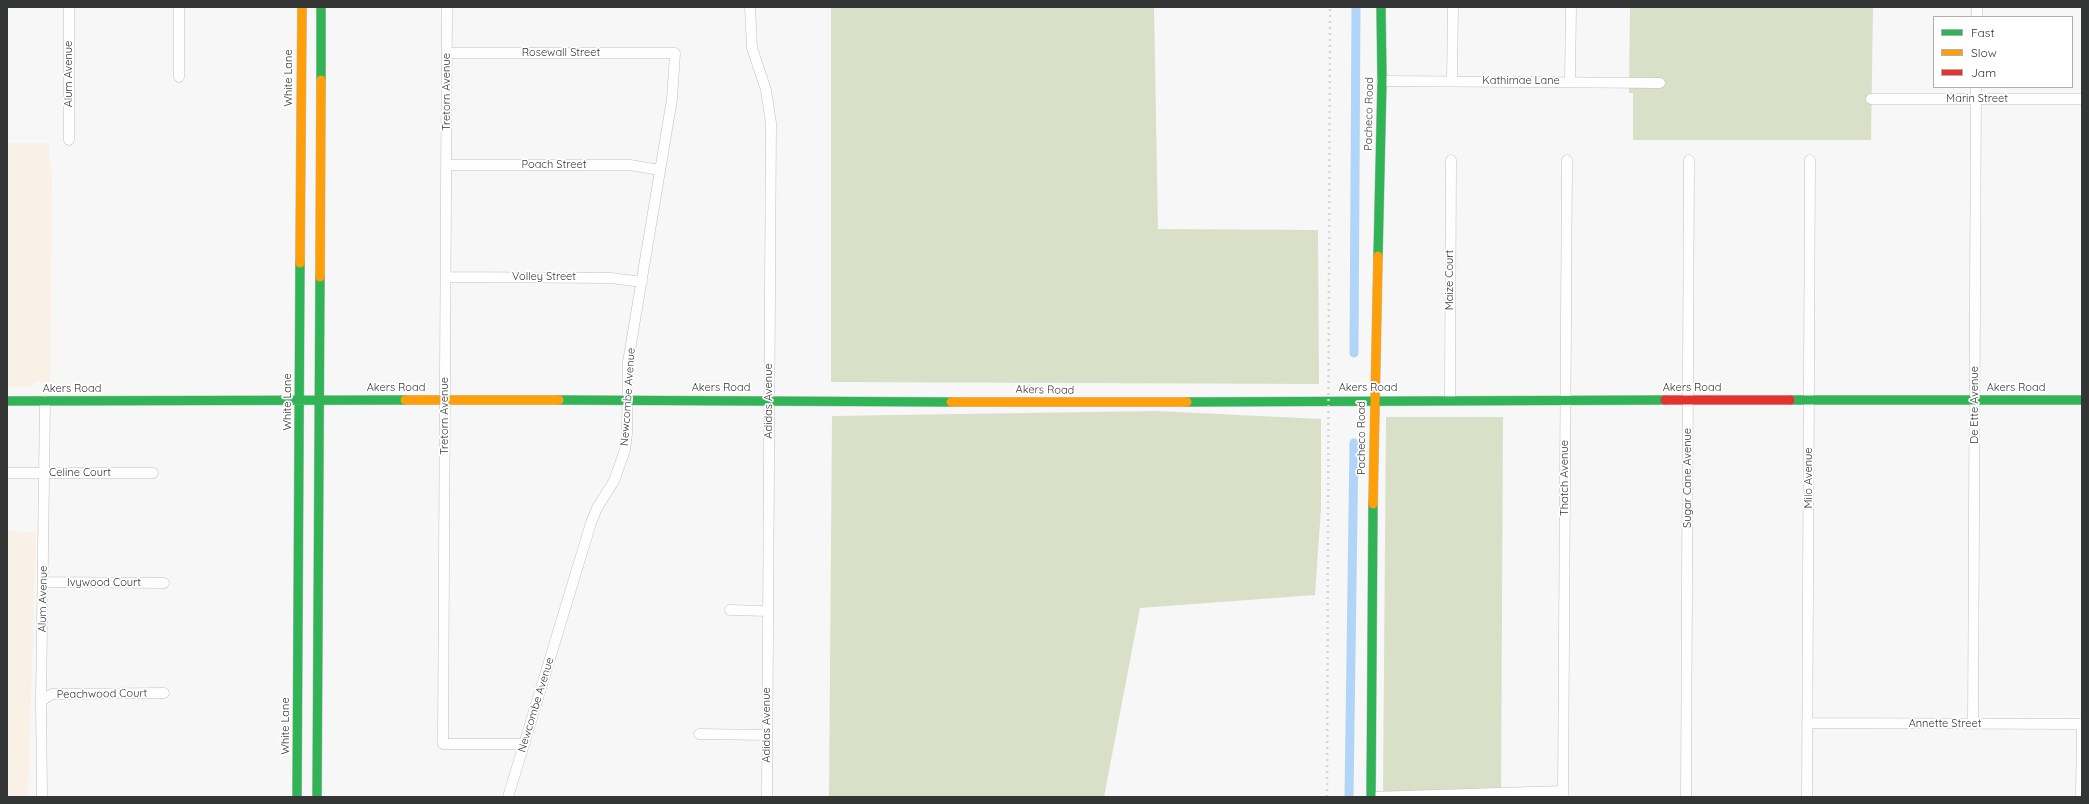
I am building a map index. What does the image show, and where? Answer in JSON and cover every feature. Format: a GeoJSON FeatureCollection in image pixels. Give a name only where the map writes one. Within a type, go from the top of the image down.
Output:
{"type":"FeatureCollection","features":[{"type":"Feature","properties":{"kind":"street","name":"Alum Avenue"},"geometry":{"type":"LineString","coordinates":[[69,7],[69,140]]}},
{"type":"Feature","properties":{"kind":"street"},"geometry":{"type":"LineString","coordinates":[[179,7],[179,77]]}},
{"type":"Feature","properties":{"kind":"street","name":"White Lane"},"geometry":{"type":"LineString","coordinates":[[299,797],[297,780],[302,7]]}},
{"type":"Feature","properties":{"kind":"street"},"geometry":{"type":"LineString","coordinates":[[317,797],[320,7]]}},
{"type":"Feature","properties":{"kind":"street","name":"Tretorn Avenue"},"geometry":{"type":"LineString","coordinates":[[447,7],[442,744],[524,744]]}},
{"type":"Feature","properties":{"kind":"street","name":"Adidas Avenue"},"geometry":{"type":"LineString","coordinates":[[750,7],[752,48],[766,90],[771,123],[767,797]]}},
{"type":"Feature","properties":{"kind":"street","name":"Pacheco Road"},"geometry":{"type":"LineString","coordinates":[[1371,797],[1374,400],[1382,81],[1381,7]]}},
{"type":"Feature","properties":{"kind":"street"},"geometry":{"type":"LineString","coordinates":[[1452,81],[1453,7]]}},
{"type":"Feature","properties":{"kind":"street"},"geometry":{"type":"LineString","coordinates":[[1570,81],[1571,7]]}},
{"type":"Feature","properties":{"kind":"street","name":"Rosewall Street"},"geometry":{"type":"LineString","coordinates":[[447,53],[675,53]]}},
{"type":"Feature","properties":{"kind":"street","name":"Newcombe Avenue"},"geometry":{"type":"LineString","coordinates":[[508,797],[591,523],[597,508],[614,481],[622,461],[627,434],[628,362],[672,99],[675,53]]}},
{"type":"Feature","properties":{"kind":"street","name":"Kathimae Lane"},"geometry":{"type":"LineString","coordinates":[[1382,81],[1660,82]]}},
{"type":"Feature","properties":{"kind":"street","name":"De Ette Avenue"},"geometry":{"type":"LineString","coordinates":[[1973,724],[1976,88]]}},
{"type":"Feature","properties":{"kind":"street","name":"Marin Street"},"geometry":{"type":"LineString","coordinates":[[1871,99],[2082,99]]}},
{"type":"Feature","properties":{"kind":"street","name":"Maize Court"},"geometry":{"type":"LineString","coordinates":[[1450,400],[1451,160]]}},
{"type":"Feature","properties":{"kind":"street","name":"Thatch Avenue"},"geometry":{"type":"LineString","coordinates":[[1563,794],[1567,160]]}},
{"type":"Feature","properties":{"kind":"street","name":"Sugar Cane Avenue"},"geometry":{"type":"LineString","coordinates":[[1686,797],[1690,160]]}},
{"type":"Feature","properties":{"kind":"street","name":"Milo Avenue"},"geometry":{"type":"LineString","coordinates":[[1807,797],[1810,160]]}},
{"type":"Feature","properties":{"kind":"street","name":"Poach Street"},"geometry":{"type":"LineString","coordinates":[[446,165],[630,165],[660,170]]}},
{"type":"Feature","properties":{"kind":"street","name":"Volley Street"},"geometry":{"type":"LineString","coordinates":[[446,277],[611,278],[642,282]]}},
{"type":"Feature","properties":{"kind":"street","name":"Akers Road"},"geometry":{"type":"LineString","coordinates":[[7,401],[769,400],[1098,403],[1374,400],[2082,400]]}},
{"type":"Feature","properties":{"kind":"street","name":"Alum Avenue"},"geometry":{"type":"LineString","coordinates":[[42,797],[41,701],[44,582],[44,401]]}},
{"type":"Feature","properties":{"kind":"street","name":"Celine Court"},"geometry":{"type":"LineString","coordinates":[[7,473],[153,473]]}},
{"type":"Feature","properties":{"kind":"street","name":"Ivywood Court"},"geometry":{"type":"LineString","coordinates":[[44,582],[164,583]]}},
{"type":"Feature","properties":{"kind":"street"},"geometry":{"type":"LineString","coordinates":[[730,610],[768,611]]}},
{"type":"Feature","properties":{"kind":"street","name":"Peachwood Court"},"geometry":{"type":"LineString","coordinates":[[41,701],[52,694],[164,693]]}},
{"type":"Feature","properties":{"kind":"street","name":"Annette Street"},"geometry":{"type":"LineString","coordinates":[[1807,723],[2082,724]]}},
{"type":"Feature","properties":{"kind":"street"},"geometry":{"type":"LineString","coordinates":[[2081,797],[2082,724]]}},
{"type":"Feature","properties":{"kind":"street"},"geometry":{"type":"LineString","coordinates":[[700,734],[767,734]]}},
{"type":"Feature","properties":{"kind":"street"},"geometry":{"type":"LineString","coordinates":[[1371,797],[1563,794]]}},
{"type":"Feature","properties":{"kind":"shaded area"},"geometry":{"type":"Polygon","coordinates":[[[7,143],[49,143],[49,162],[52,171],[50,382],[36,382],[30,387],[7,387],[7,143]]]}},
{"type":"Feature","properties":{"kind":"shaded area"},"geometry":{"type":"Polygon","coordinates":[[[7,531],[36,533],[28,797],[7,797],[7,531]]]}},
{"type":"Feature","properties":{"kind":"green space"},"geometry":{"type":"Polygon","coordinates":[[[831,7],[1154,7],[1158,229],[1318,230],[1319,384],[831,382],[831,7]]]}},
{"type":"Feature","properties":{"kind":"green space"},"geometry":{"type":"Polygon","coordinates":[[[1630,7],[1873,7],[1871,140],[1633,140],[1633,93],[1629,93],[1630,7]]]}},
{"type":"Feature","properties":{"kind":"green space"},"geometry":{"type":"Polygon","coordinates":[[[1156,411],[1321,419],[1321,508],[1315,595],[1140,608],[1104,797],[829,797],[832,416],[1156,411]]]}},
{"type":"Feature","properties":{"kind":"green space"},"geometry":{"type":"Polygon","coordinates":[[[1386,417],[1503,417],[1501,797],[1383,797],[1386,417]]]}},
{"type":"Feature","properties":{"kind":"waterway"},"geometry":{"type":"LineString","coordinates":[[1354,353],[1356,7]]}},
{"type":"Feature","properties":{"kind":"waterway"},"geometry":{"type":"LineString","coordinates":[[1349,797],[1354,443]]}},
{"type":"Feature","properties":{"kind":"railway"},"geometry":{"type":"LineString","coordinates":[[1327,797],[1330,7]]}},
{"type":"Feature","properties":{"kind":"traffic: fast"},"geometry":{"type":"LineString","coordinates":[[321,7],[321,80]]}},
{"type":"Feature","properties":{"kind":"traffic: fast"},"geometry":{"type":"LineString","coordinates":[[1378,256],[1382,81],[1381,7]]}},
{"type":"Feature","properties":{"kind":"traffic: fast"},"geometry":{"type":"LineString","coordinates":[[297,797],[300,263]]}},
{"type":"Feature","properties":{"kind":"traffic: fast"},"geometry":{"type":"LineString","coordinates":[[317,797],[320,277]]}},
{"type":"Feature","properties":{"kind":"traffic: fast"},"geometry":{"type":"LineString","coordinates":[[7,401],[405,400]]}},
{"type":"Feature","properties":{"kind":"traffic: fast"},"geometry":{"type":"LineString","coordinates":[[559,400],[951,402]]}},
{"type":"Feature","properties":{"kind":"traffic: fast"},"geometry":{"type":"LineString","coordinates":[[1187,402],[1665,400]]}},
{"type":"Feature","properties":{"kind":"traffic: fast"},"geometry":{"type":"LineString","coordinates":[[1790,400],[2082,400]]}},
{"type":"Feature","properties":{"kind":"traffic: fast"},"geometry":{"type":"LineString","coordinates":[[1371,797],[1373,504]]}},
{"type":"Feature","properties":{"kind":"traffic: slow"},"geometry":{"type":"LineString","coordinates":[[300,263],[302,7]]}},
{"type":"Feature","properties":{"kind":"traffic: slow"},"geometry":{"type":"LineString","coordinates":[[320,277],[321,80]]}},
{"type":"Feature","properties":{"kind":"traffic: slow"},"geometry":{"type":"LineString","coordinates":[[1373,504],[1378,256]]}},
{"type":"Feature","properties":{"kind":"traffic: slow"},"geometry":{"type":"LineString","coordinates":[[405,400],[559,400]]}},
{"type":"Feature","properties":{"kind":"traffic: slow"},"geometry":{"type":"LineString","coordinates":[[951,402],[1187,402]]}},
{"type":"Feature","properties":{"kind":"traffic: jam"},"geometry":{"type":"LineString","coordinates":[[1665,400],[1790,400]]}}]}
